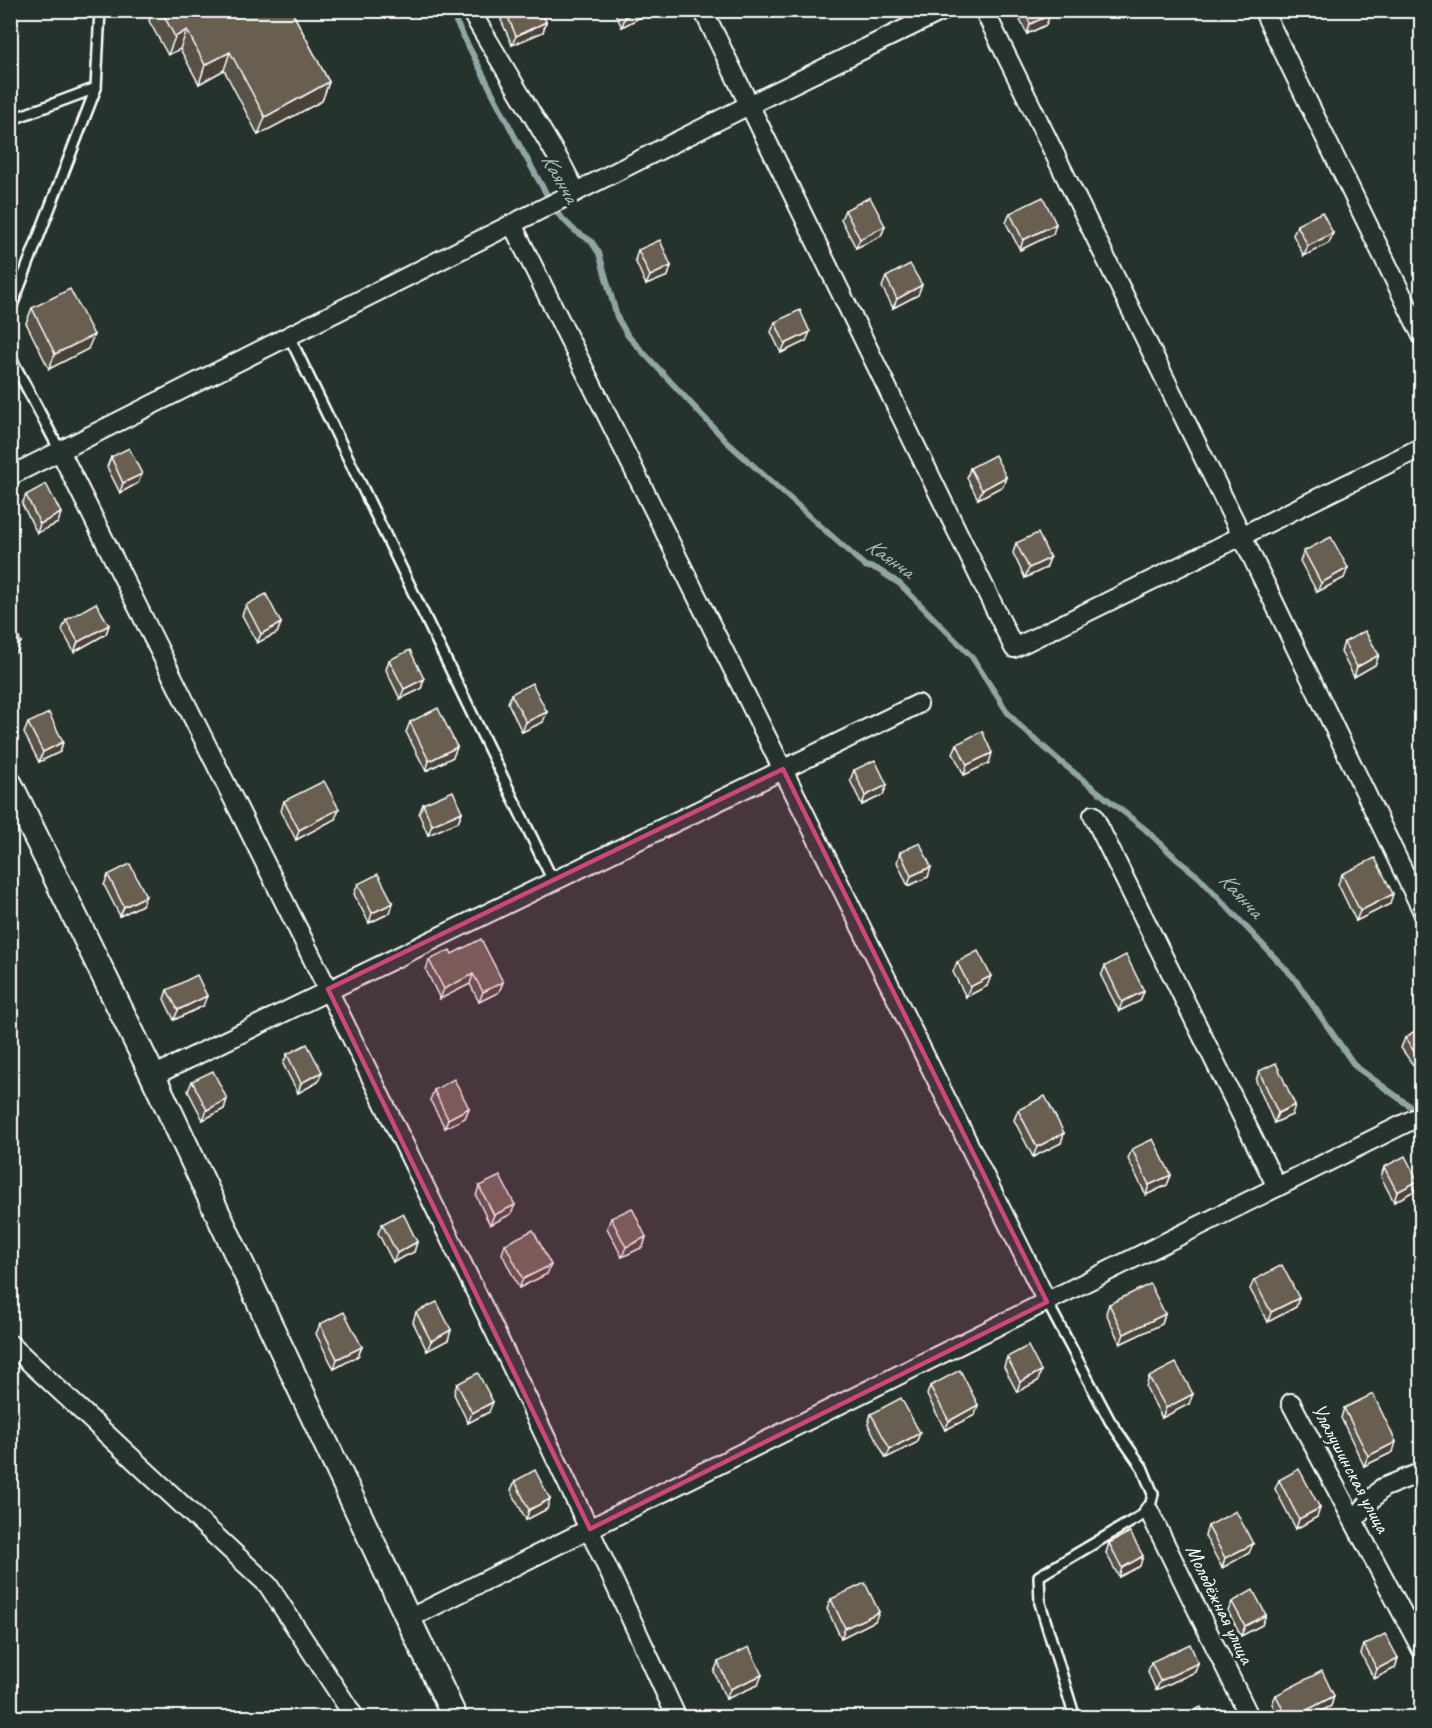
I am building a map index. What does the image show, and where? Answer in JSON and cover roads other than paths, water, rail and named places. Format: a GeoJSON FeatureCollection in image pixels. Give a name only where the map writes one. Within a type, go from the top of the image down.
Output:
{"type":"FeatureCollection","features":[{"type":"Feature","properties":{"kind":"street"},"geometry":{"type":"LineString","coordinates":[[470,10],[576,192]]}},
{"type":"Feature","properties":{"kind":"street"},"geometry":{"type":"LineString","coordinates":[[703,10],[1014,648],[1422,447]]}},
{"type":"Feature","properties":{"kind":"street"},"geometry":{"type":"LineString","coordinates":[[10,476],[749,105],[944,10]]}},
{"type":"Feature","properties":{"kind":"street"},"geometry":{"type":"LineString","coordinates":[[984,10],[1242,536],[1422,910]]}},
{"type":"Feature","properties":{"kind":"street"},"geometry":{"type":"LineString","coordinates":[[1263,10],[1422,336]]}},
{"type":"Feature","properties":{"kind":"street"},"geometry":{"type":"LineString","coordinates":[[512,224],[1047,1302]]}},
{"type":"Feature","properties":{"kind":"street"},"geometry":{"type":"LineString","coordinates":[[60,451],[328,989],[590,1529],[677,1718]]}},
{"type":"Feature","properties":{"kind":"street"},"geometry":{"type":"LineString","coordinates":[[153,1076],[918,704]]}},
{"type":"Feature","properties":{"kind":"street"},"geometry":{"type":"LineString","coordinates":[[10,784],[153,1076],[410,1618],[455,1718]]}},
{"type":"Feature","properties":{"kind":"street"},"geometry":{"type":"LineString","coordinates":[[1093,814],[1277,1187]]}},
{"type":"Feature","properties":{"kind":"street"},"geometry":{"type":"LineString","coordinates":[[410,1618],[1422,1115]]}},
{"type":"Feature","properties":{"kind":"street"},"geometry":{"type":"LineString","coordinates":[[10,1344],[268,1586],[355,1718]]}},
{"type":"Feature","properties":{"kind":"street","name":"Улалушинская улица"},"geometry":{"type":"LineString","coordinates":[[1291,1403],[1354,1520],[1415,1623],[1422,1650]]}},
{"type":"Feature","properties":{"kind":"street"},"geometry":{"type":"LineString","coordinates":[[1354,1520],[1382,1488],[1422,1472]]}},
{"type":"Feature","properties":{"kind":"street","name":"Молодёжная улица"},"geometry":{"type":"LineString","coordinates":[[1149,1511],[1250,1718]]}},
{"type":"Feature","properties":{"kind":"lane"},"geometry":{"type":"LineString","coordinates":[[10,311],[96,88],[100,10]]}},
{"type":"Feature","properties":{"kind":"lane"},"geometry":{"type":"LineString","coordinates":[[10,120],[96,88]]}},
{"type":"Feature","properties":{"kind":"lane"},"geometry":{"type":"LineString","coordinates":[[289,336],[553,881]]}},
{"type":"Feature","properties":{"kind":"lane"},"geometry":{"type":"LineString","coordinates":[[10,356],[60,451]]}},
{"type":"Feature","properties":{"kind":"lane"},"geometry":{"type":"LineString","coordinates":[[1047,1302],[1110,1421],[1142,1467],[1153,1494],[1149,1511],[1039,1576],[1040,1603],[1075,1718]]}},
{"type":"Feature","properties":{"kind":"waterway","name":"Каянча"},"geometry":{"type":"LineString","coordinates":[[450,10],[517,141],[557,213],[574,230],[591,241],[599,253],[617,317],[628,336],[727,442],[865,566],[877,569],[900,584],[972,657],[1008,713],[1020,726],[1062,763],[1145,829],[1199,877],[1294,978],[1355,1066],[1411,1107]]}}]}
